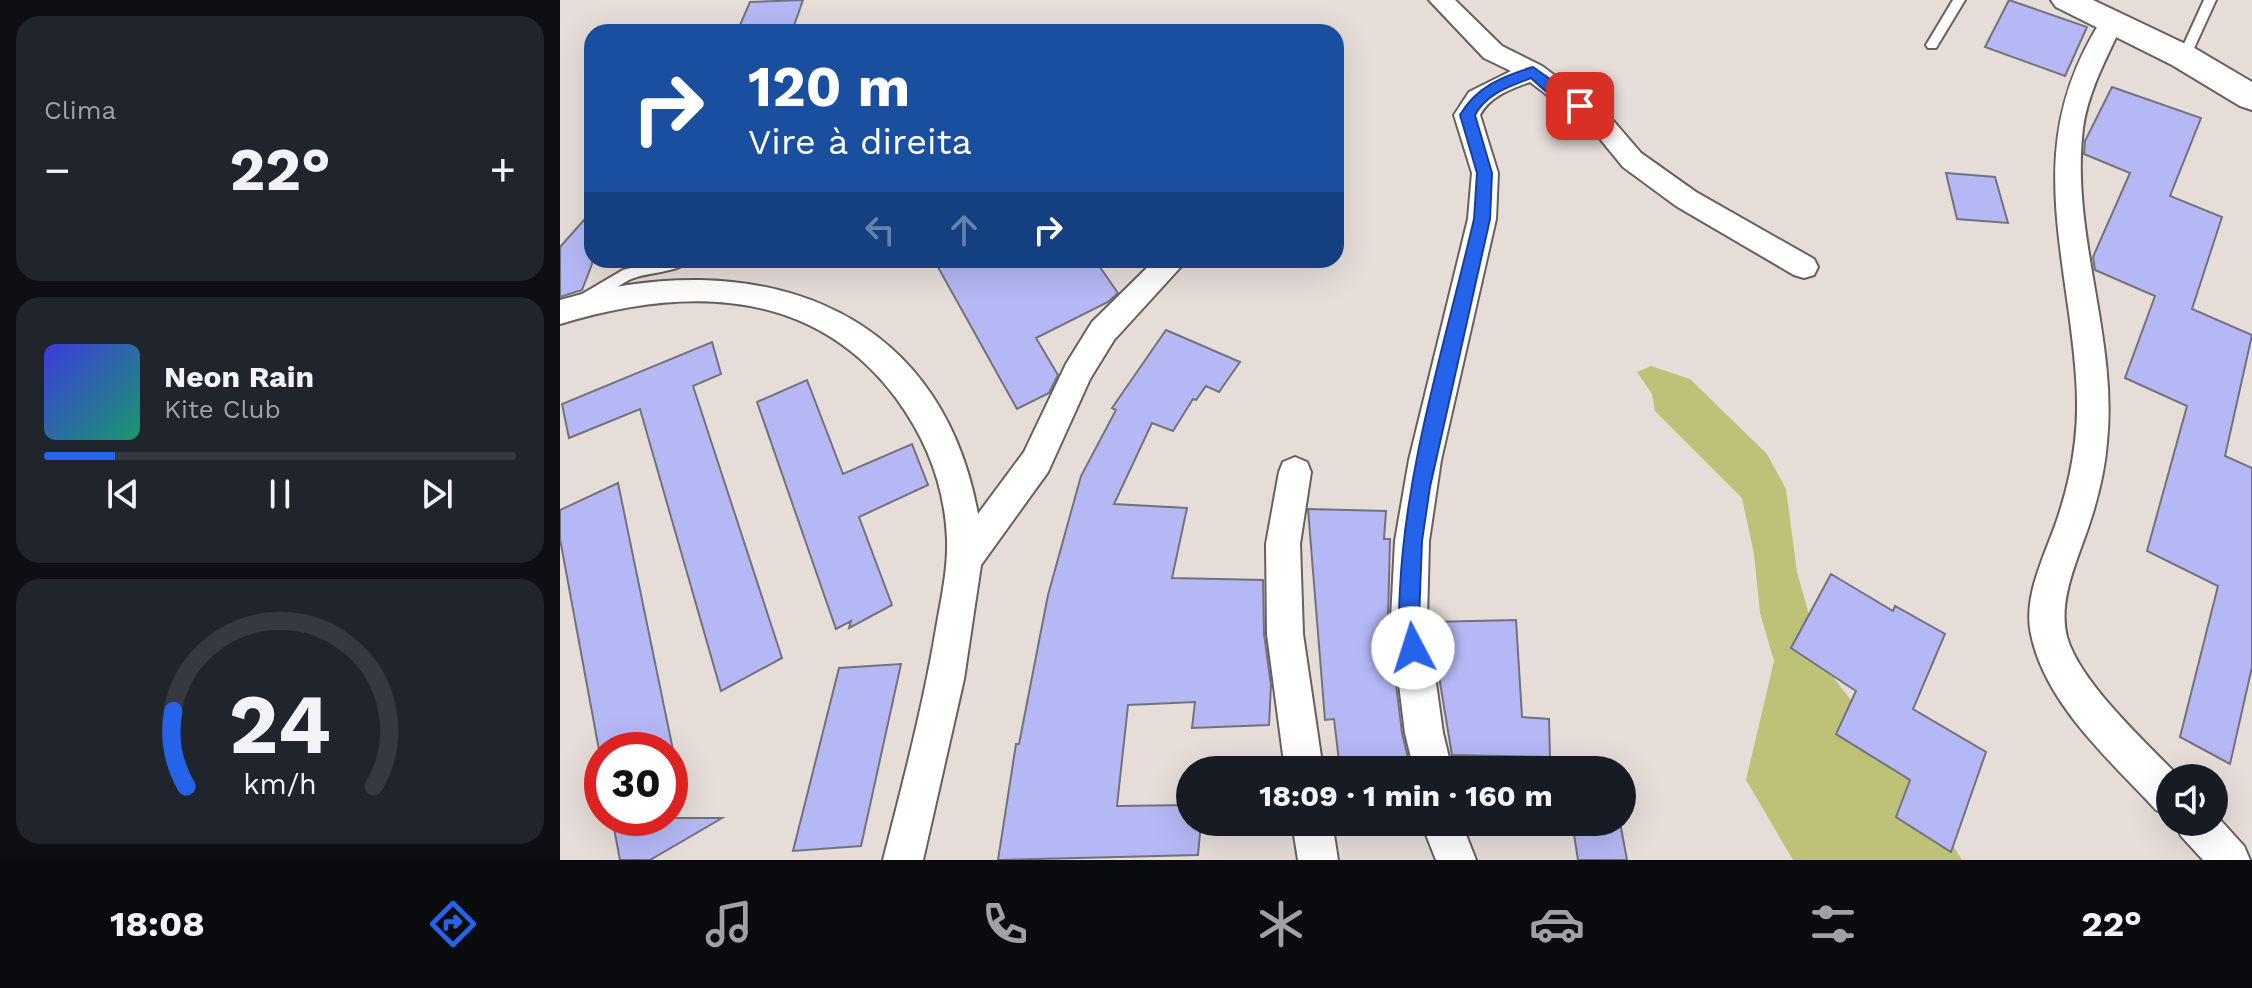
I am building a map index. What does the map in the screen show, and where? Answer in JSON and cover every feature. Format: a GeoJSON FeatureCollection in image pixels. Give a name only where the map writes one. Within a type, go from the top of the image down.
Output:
{"type":"FeatureCollection","features":[{"type":"Feature","properties":{"kind":"street"},"geometry":{"type":"LineString","coordinates":[[1441,0],[1493,52],[1533,72],[1601,123],[1632,160],[1651,174],[1686,199],[1804,267]]}},
{"type":"Feature","properties":{"kind":"street"},"geometry":{"type":"LineString","coordinates":[[2067,0],[2184,57],[2252,98]]}},
{"type":"Feature","properties":{"kind":"street"},"geometry":{"type":"LineString","coordinates":[[2112,21],[2086,76],[2071,127],[2070,193],[2093,418],[2079,506],[2051,591],[2048,633],[2066,675],[2093,711],[2156,781]]}},
{"type":"Feature","properties":{"kind":"street"},"geometry":{"type":"LineString","coordinates":[[1430,756],[1409,619],[1412,541],[1425,460],[1473,268],[1482,219],[1485,173],[1467,115],[1476,99],[1486,92],[1533,72]]}},
{"type":"Feature","properties":{"kind":"street"},"geometry":{"type":"LineString","coordinates":[[964,560],[1036,462],[1077,373],[1103,331],[1165,268]]}},
{"type":"Feature","properties":{"kind":"street"},"geometry":{"type":"LineString","coordinates":[[566,310],[637,292],[694,288],[750,294],[796,307],[841,327],[877,355],[907,389],[934,427],[952,469],[961,511],[964,560],[947,679],[903,860]]}},
{"type":"Feature","properties":{"kind":"street"},"geometry":{"type":"LineString","coordinates":[[1295,472],[1283,544],[1285,634],[1302,756]]}},
{"type":"Feature","properties":{"kind":"street"},"geometry":{"type":"LineString","coordinates":[[1314,836],[1318,860]]}},
{"type":"Feature","properties":{"kind":"street"},"geometry":{"type":"LineString","coordinates":[[1447,836],[1456,860]]}},
{"type":"Feature","properties":{"kind":"street"},"geometry":{"type":"LineString","coordinates":[[2208,836],[2230,860]]}},
{"type":"Feature","properties":{"kind":"lane"},"geometry":{"type":"LineString","coordinates":[[1932,45],[1959,0]]}},
{"type":"Feature","properties":{"kind":"lane"},"geometry":{"type":"LineString","coordinates":[[2184,57],[2210,0]]}},
{"type":"Feature","properties":{"kind":"lane"},"geometry":{"type":"LineString","coordinates":[[566,310],[628,274],[652,268]]}},
{"type":"Feature","properties":{"kind":"green space"},"geometry":{"type":"Polygon","coordinates":[[[1651,366],[1690,379],[1767,454],[1786,489],[1797,572],[1823,664],[1911,778],[1962,860],[1793,860],[1746,780],[1774,661],[1760,613],[1754,554],[1742,498],[1655,411],[1652,394],[1637,372],[1651,366]]]}},
{"type":"Feature","properties":{"kind":"building"},"geometry":{"type":"Polygon","coordinates":[[[803,0],[794,24],[740,24],[750,2],[803,0]]]}},
{"type":"Feature","properties":{"kind":"building"},"geometry":{"type":"Polygon","coordinates":[[[2009,0],[2087,27],[2065,76],[1985,47],[2009,0]]]}},
{"type":"Feature","properties":{"kind":"building"},"geometry":{"type":"Polygon","coordinates":[[[2112,87],[2201,118],[2170,196],[2222,217],[2192,309],[2252,335],[2225,456],[2252,468],[2252,667],[2230,764],[2180,737],[2218,586],[2147,551],[2187,406],[2125,378],[2155,296],[2095,270],[2093,257],[2130,173],[2084,154],[2085,141],[2112,87]]]}},
{"type":"Feature","properties":{"kind":"building"},"geometry":{"type":"Polygon","coordinates":[[[1946,173],[1995,177],[2008,223],[1957,219],[1946,173]]]}},
{"type":"Feature","properties":{"kind":"building"},"geometry":{"type":"Polygon","coordinates":[[[584,220],[584,268],[590,268],[582,290],[560,297],[560,247],[584,220]]]}},
{"type":"Feature","properties":{"kind":"building"},"geometry":{"type":"Polygon","coordinates":[[[938,268],[1101,268],[1118,293],[1108,302],[1036,338],[1058,375],[1049,393],[1017,409],[938,268]]]}},
{"type":"Feature","properties":{"kind":"building"},"geometry":{"type":"Polygon","coordinates":[[[1166,330],[1240,362],[1219,392],[1206,386],[1196,400],[1193,399],[1173,431],[1152,423],[1114,504],[1187,508],[1172,578],[1263,580],[1264,634],[1271,685],[1269,725],[1192,728],[1195,702],[1128,705],[1117,806],[1176,805],[1176,836],[1200,836],[1198,855],[998,860],[1016,744],[1019,744],[1048,595],[1081,476],[1116,410],[1112,408],[1166,330]]]}},
{"type":"Feature","properties":{"kind":"building"},"geometry":{"type":"Polygon","coordinates":[[[712,342],[721,374],[693,386],[782,658],[721,691],[640,409],[569,438],[562,404],[712,342]]]}},
{"type":"Feature","properties":{"kind":"building"},"geometry":{"type":"Polygon","coordinates":[[[807,380],[843,474],[912,444],[928,485],[859,517],[892,605],[849,628],[851,621],[836,629],[757,402],[807,380]]]}},
{"type":"Feature","properties":{"kind":"building"},"geometry":{"type":"Polygon","coordinates":[[[618,483],[669,732],[596,732],[560,539],[560,510],[618,483]]]}},
{"type":"Feature","properties":{"kind":"building"},"geometry":{"type":"Polygon","coordinates":[[[1308,509],[1386,511],[1384,539],[1390,539],[1388,619],[1408,756],[1338,756],[1334,719],[1325,720],[1308,509]]]}},
{"type":"Feature","properties":{"kind":"building"},"geometry":{"type":"Polygon","coordinates":[[[1831,574],[1893,611],[1895,606],[1945,634],[1913,709],[1986,752],[1951,852],[1896,817],[1910,780],[1836,734],[1856,691],[1791,648],[1831,574]]]}},
{"type":"Feature","properties":{"kind":"building"},"geometry":{"type":"Polygon","coordinates":[[[1516,620],[1522,717],[1549,719],[1550,756],[1452,755],[1430,622],[1516,620]]]}},
{"type":"Feature","properties":{"kind":"building"},"geometry":{"type":"Polygon","coordinates":[[[901,664],[861,846],[793,851],[839,668],[901,664]]]}},
{"type":"Feature","properties":{"kind":"building"},"geometry":{"type":"Polygon","coordinates":[[[688,818],[722,818],[650,860],[620,860],[615,836],[688,836],[688,818]]]}},
{"type":"Feature","properties":{"kind":"building"},"geometry":{"type":"Polygon","coordinates":[[[1574,836],[1623,836],[1627,860],[1578,860],[1574,836]]]}},
{"type":"Feature","properties":{"kind":"route"},"geometry":{"type":"LineString","coordinates":[[1413,648],[1409,619],[1412,541],[1420,487],[1482,219],[1485,173],[1467,115],[1476,99],[1486,92],[1533,72],[1554,91],[1580,106]]}}]}
